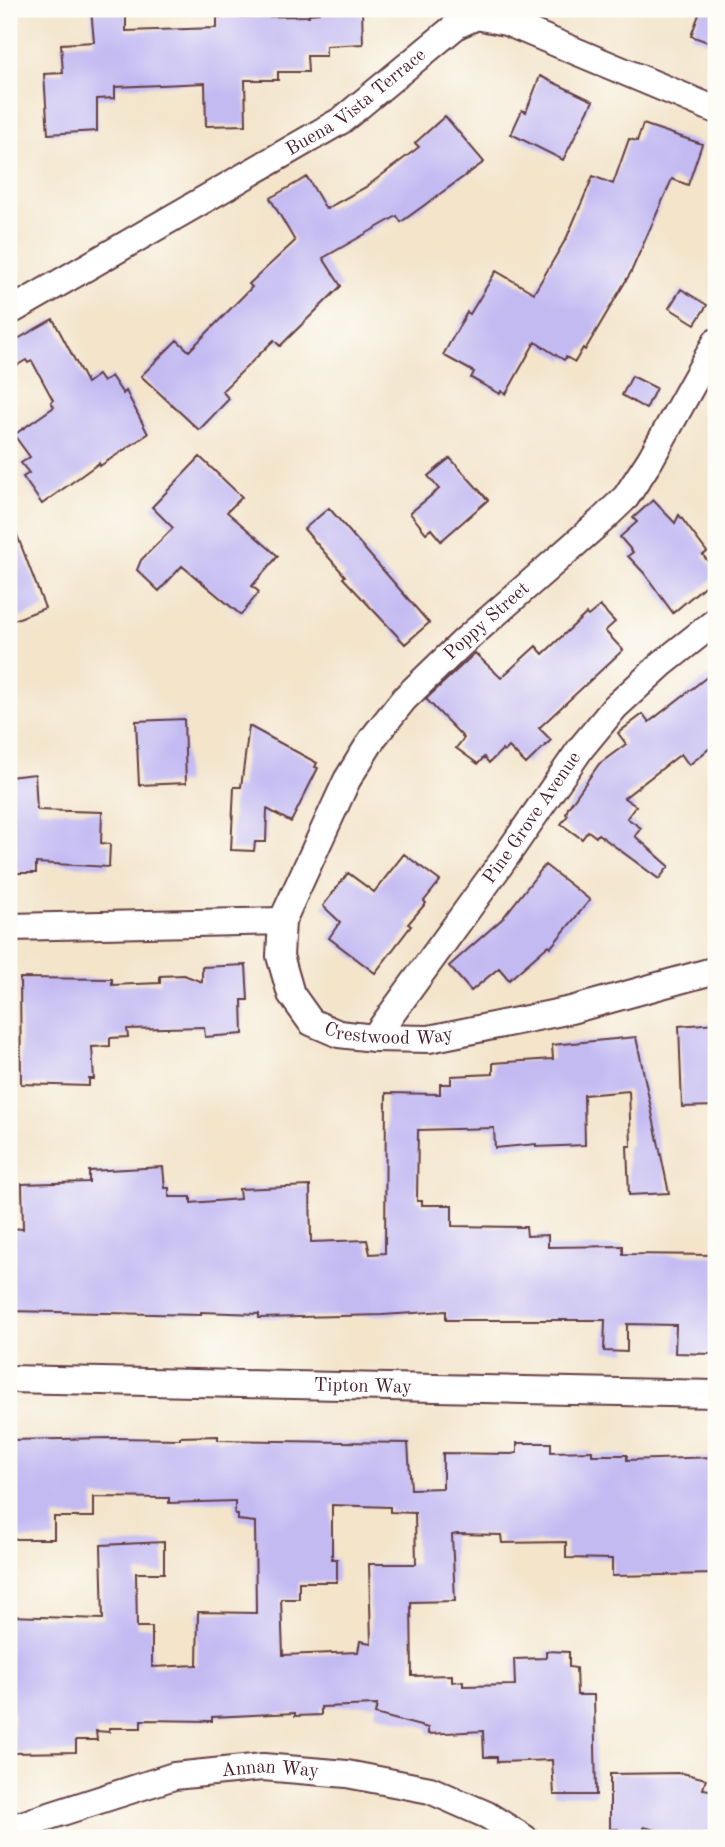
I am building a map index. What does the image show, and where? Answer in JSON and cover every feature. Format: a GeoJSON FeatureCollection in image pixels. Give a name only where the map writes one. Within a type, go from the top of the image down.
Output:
{"type":"FeatureCollection","features":[{"type":"Feature","properties":{"kind":"street","name":"Buena Vista Terrace"},"geometry":{"type":"LineString","coordinates":[[9,312],[342,120],[457,25],[477,16],[506,22],[716,110]]}},
{"type":"Feature","properties":{"kind":"street","name":"Poppy Street"},"geometry":{"type":"LineString","coordinates":[[282,920],[347,780],[373,737],[404,699],[443,661],[626,497],[650,460],[716,342]]}},
{"type":"Feature","properties":{"kind":"street","name":"Pine Grove Avenue"},"geometry":{"type":"LineString","coordinates":[[374,1038],[581,748],[615,707],[663,663],[716,621]]}},
{"type":"Feature","properties":{"kind":"street"},"geometry":{"type":"LineString","coordinates":[[9,927],[282,920]]}},
{"type":"Feature","properties":{"kind":"street","name":"Crestwood Way"},"geometry":{"type":"LineString","coordinates":[[282,920],[280,956],[291,994],[311,1022],[339,1034],[429,1039],[571,1010],[716,970]]}},
{"type":"Feature","properties":{"kind":"street","name":"Tipton Way"},"geometry":{"type":"LineString","coordinates":[[9,1379],[716,1394]]}},
{"type":"Feature","properties":{"kind":"street","name":"Annan Way"},"geometry":{"type":"LineString","coordinates":[[9,1829],[174,1776],[263,1767],[347,1774],[430,1790],[487,1815],[524,1838]]}},
{"type":"Feature","properties":{"kind":"building"},"geometry":{"type":"Polygon","coordinates":[[[91,9],[126,9],[126,31],[217,28],[217,17],[309,16],[319,13],[319,9],[362,9],[363,44],[326,46],[326,56],[307,56],[308,72],[278,72],[278,80],[245,80],[246,125],[206,126],[205,83],[115,87],[115,98],[97,99],[97,131],[48,134],[44,74],[63,73],[61,44],[94,42],[91,9]]]}},
{"type":"Feature","properties":{"kind":"building"},"geometry":{"type":"Polygon","coordinates":[[[701,9],[716,9],[716,45],[691,36],[701,9]]]}},
{"type":"Feature","properties":{"kind":"building"},"geometry":{"type":"Polygon","coordinates":[[[540,76],[593,101],[563,160],[511,134],[522,110],[526,112],[540,76]]]}},
{"type":"Feature","properties":{"kind":"building"},"geometry":{"type":"Polygon","coordinates":[[[445,116],[484,162],[401,222],[397,216],[323,258],[341,286],[280,346],[274,340],[222,391],[229,399],[199,430],[141,376],[177,340],[189,351],[252,287],[249,284],[295,241],[270,198],[307,177],[326,209],[366,187],[419,147],[415,143],[445,116]]]}},
{"type":"Feature","properties":{"kind":"building"},"geometry":{"type":"Polygon","coordinates":[[[643,124],[702,144],[688,185],[672,179],[631,272],[585,350],[583,348],[575,362],[566,357],[564,360],[535,342],[506,394],[501,391],[500,394],[471,378],[474,372],[443,355],[467,312],[470,314],[496,271],[534,293],[567,237],[593,176],[613,184],[629,139],[637,141],[643,124]]]}},
{"type":"Feature","properties":{"kind":"building"},"geometry":{"type":"Polygon","coordinates":[[[681,289],[707,305],[695,324],[669,308],[681,289]]]}},
{"type":"Feature","properties":{"kind":"building"},"geometry":{"type":"Polygon","coordinates":[[[53,319],[87,383],[98,375],[103,382],[111,376],[123,394],[126,391],[148,434],[100,466],[99,463],[42,504],[23,477],[29,473],[21,463],[30,457],[14,435],[54,407],[51,402],[53,400],[32,361],[28,363],[26,360],[9,370],[9,344],[53,319]]]}},
{"type":"Feature","properties":{"kind":"building"},"geometry":{"type":"Polygon","coordinates":[[[632,376],[656,388],[646,409],[622,395],[632,376]]]}},
{"type":"Feature","properties":{"kind":"building"},"geometry":{"type":"Polygon","coordinates":[[[200,457],[242,497],[227,512],[278,556],[252,586],[259,592],[241,615],[182,566],[159,591],[137,570],[141,560],[173,528],[152,507],[200,457]]]}},
{"type":"Feature","properties":{"kind":"building"},"geometry":{"type":"Polygon","coordinates":[[[450,458],[488,500],[441,541],[431,529],[426,533],[410,513],[439,489],[428,476],[450,458]]]}},
{"type":"Feature","properties":{"kind":"building"},"geometry":{"type":"Polygon","coordinates":[[[653,500],[675,523],[679,515],[707,552],[703,555],[716,572],[716,576],[673,613],[628,556],[633,552],[620,537],[637,522],[633,518],[653,500]]]}},
{"type":"Feature","properties":{"kind":"building"},"geometry":{"type":"Polygon","coordinates":[[[329,508],[429,623],[405,644],[343,578],[345,576],[304,529],[329,508]]]}},
{"type":"Feature","properties":{"kind":"building"},"geometry":{"type":"Polygon","coordinates":[[[11,519],[45,608],[9,622],[9,520],[11,519]]]}},
{"type":"Feature","properties":{"kind":"building"},"geometry":{"type":"Polygon","coordinates":[[[600,606],[615,622],[605,631],[623,650],[539,728],[551,740],[526,764],[509,747],[489,763],[484,757],[478,764],[456,748],[464,738],[426,699],[475,653],[501,678],[536,646],[543,654],[586,614],[588,616],[600,606]]]}},
{"type":"Feature","properties":{"kind":"building"},"geometry":{"type":"Polygon","coordinates":[[[716,670],[716,743],[689,765],[681,754],[624,798],[636,806],[627,818],[641,828],[635,836],[669,866],[659,879],[598,834],[596,837],[588,831],[582,839],[561,824],[568,815],[568,808],[599,764],[626,744],[618,733],[643,714],[649,722],[716,670]]]}},
{"type":"Feature","properties":{"kind":"building"},"geometry":{"type":"Polygon","coordinates":[[[184,719],[186,783],[139,785],[136,721],[184,719]]]}},
{"type":"Feature","properties":{"kind":"building"},"geometry":{"type":"Polygon","coordinates":[[[249,726],[317,763],[315,767],[318,768],[291,822],[267,809],[266,842],[255,842],[254,851],[231,850],[234,787],[241,787],[249,726]]]}},
{"type":"Feature","properties":{"kind":"building"},"geometry":{"type":"Polygon","coordinates":[[[35,774],[37,810],[102,812],[101,843],[110,844],[109,867],[36,863],[36,873],[9,873],[9,777],[35,774]]]}},
{"type":"Feature","properties":{"kind":"building"},"geometry":{"type":"Polygon","coordinates":[[[404,854],[440,881],[408,924],[411,926],[375,973],[329,938],[340,922],[323,906],[348,873],[374,892],[404,854]]]}},
{"type":"Feature","properties":{"kind":"building"},"geometry":{"type":"Polygon","coordinates":[[[545,865],[590,900],[551,947],[549,945],[509,980],[499,968],[471,991],[449,966],[502,919],[545,865]]]}},
{"type":"Feature","properties":{"kind":"building"},"geometry":{"type":"Polygon","coordinates":[[[246,965],[248,1000],[242,1000],[243,1034],[205,1037],[204,1027],[127,1029],[128,1037],[110,1038],[110,1046],[92,1047],[94,1079],[89,1079],[89,1086],[21,1084],[20,978],[112,979],[112,985],[160,983],[160,976],[184,975],[202,982],[202,967],[246,965]]]}},
{"type":"Feature","properties":{"kind":"building"},"geometry":{"type":"Polygon","coordinates":[[[716,1023],[716,1106],[682,1107],[679,1026],[716,1023]]]}},
{"type":"Feature","properties":{"kind":"building"},"geometry":{"type":"Polygon","coordinates":[[[636,1037],[669,1193],[629,1195],[629,1091],[584,1095],[585,1145],[536,1147],[536,1144],[495,1148],[494,1128],[418,1130],[417,1201],[422,1201],[422,1205],[452,1205],[452,1226],[526,1227],[527,1236],[548,1235],[548,1247],[623,1246],[623,1254],[716,1255],[716,1318],[712,1318],[712,1354],[675,1353],[676,1325],[627,1324],[627,1352],[604,1351],[605,1320],[446,1320],[446,1311],[259,1318],[259,1314],[201,1312],[201,1315],[9,1311],[9,1228],[23,1229],[22,1184],[89,1182],[89,1171],[163,1167],[165,1188],[169,1188],[169,1197],[191,1197],[191,1203],[240,1199],[239,1189],[310,1186],[311,1242],[367,1240],[370,1254],[385,1253],[386,1093],[440,1094],[440,1084],[451,1084],[451,1076],[493,1074],[493,1063],[553,1059],[552,1045],[636,1037]]]}},
{"type":"Feature","properties":{"kind":"building"},"geometry":{"type":"Polygon","coordinates":[[[180,1437],[408,1443],[411,1489],[443,1488],[443,1453],[511,1454],[517,1453],[517,1443],[551,1443],[551,1452],[592,1451],[592,1455],[627,1455],[627,1460],[716,1457],[716,1574],[612,1576],[612,1559],[566,1558],[566,1542],[502,1543],[501,1535],[457,1534],[452,1535],[455,1601],[411,1602],[412,1676],[452,1675],[452,1682],[463,1681],[463,1686],[515,1685],[514,1659],[546,1658],[546,1651],[569,1652],[569,1667],[576,1668],[577,1695],[594,1695],[596,1795],[554,1795],[552,1760],[497,1762],[497,1757],[484,1757],[483,1731],[428,1734],[428,1728],[375,1714],[377,1705],[321,1707],[321,1715],[295,1716],[295,1713],[212,1717],[212,1721],[141,1720],[141,1728],[109,1728],[109,1732],[96,1731],[97,1740],[76,1740],[76,1752],[13,1753],[13,1711],[9,1711],[9,1616],[103,1619],[101,1545],[164,1542],[164,1573],[136,1573],[137,1627],[152,1627],[152,1667],[197,1665],[198,1612],[256,1613],[255,1522],[238,1520],[235,1501],[169,1503],[169,1498],[94,1497],[94,1517],[54,1517],[54,1539],[9,1539],[9,1440],[180,1437]],[[332,1505],[332,1559],[337,1559],[337,1582],[299,1582],[299,1599],[281,1599],[283,1655],[358,1652],[360,1641],[371,1643],[369,1564],[416,1564],[415,1513],[390,1512],[390,1507],[332,1505]]]}},
{"type":"Feature","properties":{"kind":"building"},"geometry":{"type":"Polygon","coordinates":[[[682,1773],[706,1779],[703,1789],[716,1791],[716,1838],[687,1838],[644,1827],[644,1837],[618,1837],[618,1829],[610,1829],[610,1774],[682,1773]]]}}]}
